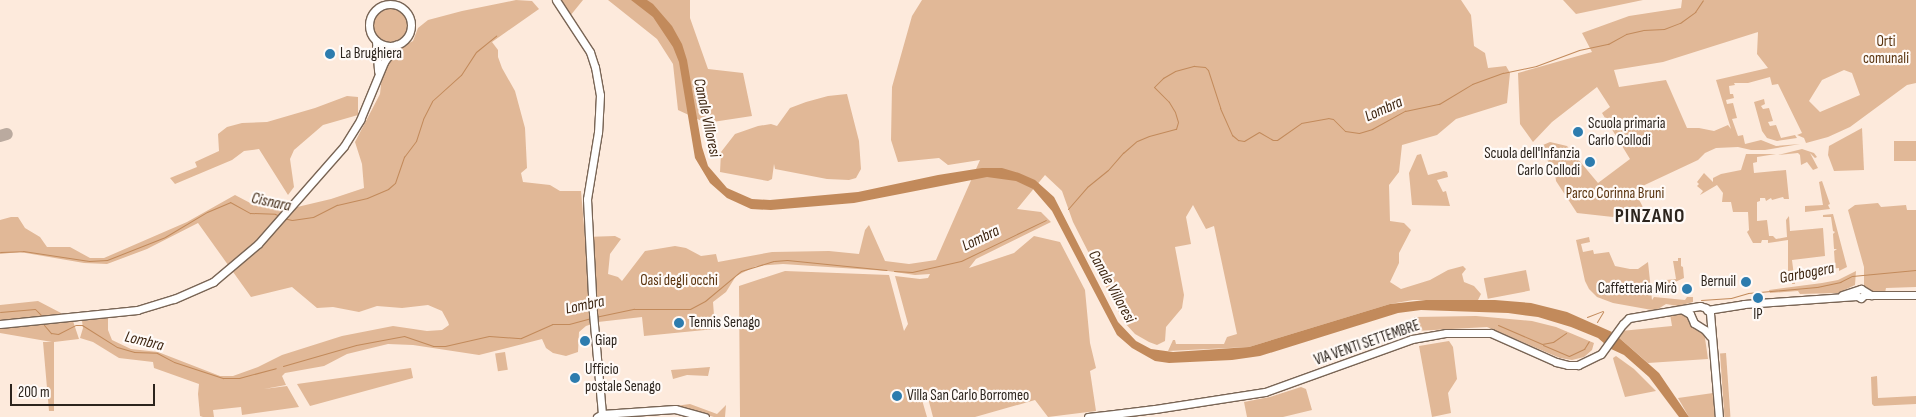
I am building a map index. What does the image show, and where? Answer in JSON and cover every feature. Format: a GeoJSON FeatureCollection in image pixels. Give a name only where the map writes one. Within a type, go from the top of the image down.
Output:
{"type":"FeatureCollection","features":[{"type":"Feature","properties":{"kind":"street"},"geometry":{"type":"LineString","coordinates":[[556,0],[590,52],[598,78],[599,119],[587,200],[600,416],[675,409],[705,417]]}},
{"type":"Feature","properties":{"kind":"street"},"geometry":{"type":"LineString","coordinates":[[396,2],[409,14],[412,26],[406,40],[396,45],[388,46],[376,40],[371,34],[369,23],[373,12],[381,3],[396,2]]}},
{"type":"Feature","properties":{"kind":"street"},"geometry":{"type":"LineString","coordinates":[[376,40],[378,76]]}},
{"type":"Feature","properties":{"kind":"street"},"geometry":{"type":"LineString","coordinates":[[0,324],[137,310],[174,299],[213,282],[258,244],[344,146],[360,120],[387,56],[396,45]]}},
{"type":"Feature","properties":{"kind":"street"},"geometry":{"type":"LineString","coordinates":[[1697,325],[1704,325],[1709,316],[1722,307],[1830,299],[1860,293],[1873,296],[1916,295]]}},
{"type":"Feature","properties":{"kind":"street"},"geometry":{"type":"LineString","coordinates":[[1711,338],[1705,330],[1697,325],[1692,313],[1700,306],[1709,316],[1719,417]]}},
{"type":"Feature","properties":{"kind":"street","name":"VIA VENTI SETTEMBRE"},"geometry":{"type":"LineString","coordinates":[[1088,417],[1265,392],[1412,339],[1446,333],[1491,333],[1556,362],[1568,365],[1592,360],[1600,354],[1629,318],[1680,309],[1692,313]]}},
{"type":"Feature","properties":{"kind":"green space","name":"Oasi degli occhi"},"geometry":{"type":"Polygon","coordinates":[[[516,0],[532,1],[539,9],[492,42],[498,50],[498,57],[502,68],[515,91],[525,128],[527,168],[521,173],[523,182],[550,185],[560,191],[581,191],[585,237],[615,236],[621,239],[610,254],[608,274],[618,277],[622,281],[645,251],[675,246],[686,248],[701,256],[716,254],[718,262],[772,252],[829,251],[859,254],[865,230],[869,225],[885,261],[909,264],[936,260],[980,160],[948,165],[939,158],[898,162],[891,140],[892,87],[912,16],[922,0],[1461,0],[1471,15],[1474,46],[1485,53],[1488,68],[1506,66],[1510,73],[1507,103],[1456,119],[1437,135],[1402,145],[1399,172],[1389,185],[1390,221],[1404,223],[1411,230],[1399,253],[1399,263],[1390,282],[1401,289],[1430,280],[1448,270],[1463,266],[1466,269],[1462,274],[1464,282],[1474,286],[1481,294],[1478,300],[1413,300],[1390,304],[1249,347],[1168,351],[1173,340],[1175,340],[1176,344],[1224,344],[1227,337],[1237,334],[1214,226],[1206,229],[1193,205],[1186,217],[1191,244],[1175,247],[1184,295],[1182,308],[1166,327],[1165,341],[1157,345],[1135,334],[1124,322],[1073,222],[1062,191],[1045,175],[1017,209],[1041,212],[1051,222],[976,259],[969,268],[1014,253],[1034,236],[1060,242],[1085,290],[1090,343],[1096,368],[1090,371],[1096,411],[1048,417],[1035,400],[975,417],[933,417],[928,398],[922,400],[927,417],[740,417],[739,286],[785,271],[889,275],[904,331],[908,324],[895,276],[920,279],[928,278],[930,274],[915,275],[888,271],[783,264],[756,266],[736,276],[726,292],[713,302],[715,329],[644,336],[642,317],[598,322],[586,326],[579,332],[578,352],[566,356],[553,353],[546,348],[542,339],[479,355],[413,345],[388,344],[347,354],[324,366],[285,373],[282,376],[286,385],[264,389],[287,386],[299,407],[242,415],[241,407],[213,410],[214,417],[203,417],[200,416],[199,384],[154,368],[153,362],[119,358],[93,342],[80,338],[83,328],[82,321],[108,318],[108,330],[112,340],[131,349],[158,352],[220,376],[233,376],[258,367],[282,355],[342,336],[393,326],[427,331],[442,330],[449,325],[448,322],[442,311],[428,305],[402,308],[377,306],[359,312],[333,307],[317,308],[292,287],[251,297],[198,223],[147,249],[107,264],[84,263],[20,252],[0,254],[0,220],[11,217],[18,217],[25,228],[40,237],[47,247],[70,247],[90,258],[104,258],[187,222],[235,195],[254,205],[293,208],[331,199],[364,188],[362,164],[355,142],[380,94],[382,75],[390,57],[397,49],[413,41],[418,28],[428,20],[516,0]]]}},
{"type":"Feature","properties":{"kind":"green space"},"geometry":{"type":"Polygon","coordinates":[[[560,0],[583,0],[570,16],[560,0]]]}},
{"type":"Feature","properties":{"kind":"green space"},"geometry":{"type":"Polygon","coordinates":[[[608,0],[690,0],[690,18],[708,69],[743,73],[752,116],[706,123],[678,110],[673,64],[657,39],[608,0]]]}},
{"type":"Feature","properties":{"kind":"green space"},"geometry":{"type":"Polygon","coordinates":[[[1563,0],[1643,0],[1576,14],[1563,0]]]}},
{"type":"Feature","properties":{"kind":"green space"},"geometry":{"type":"Polygon","coordinates":[[[1682,0],[1916,0],[1916,83],[1907,85],[1850,127],[1828,137],[1806,143],[1804,138],[1797,135],[1802,133],[1778,84],[1772,85],[1770,77],[1748,83],[1734,83],[1735,85],[1729,86],[1730,94],[1733,94],[1734,98],[1726,100],[1727,104],[1733,103],[1737,118],[1732,119],[1738,136],[1743,135],[1745,144],[1761,140],[1776,146],[1800,144],[1765,150],[1751,150],[1738,147],[1716,148],[1705,153],[1698,160],[1634,190],[1646,213],[1621,217],[1618,213],[1613,217],[1577,213],[1556,181],[1555,173],[1541,149],[1543,145],[1550,142],[1567,146],[1598,183],[1630,159],[1602,113],[1610,107],[1597,87],[1552,122],[1533,142],[1520,124],[1518,73],[1592,52],[1582,33],[1629,16],[1681,8],[1682,0]],[[1758,32],[1663,62],[1614,70],[1619,87],[1666,80],[1687,128],[1714,131],[1728,125],[1731,129],[1716,80],[1768,68],[1757,54],[1758,32]],[[1844,70],[1822,80],[1809,101],[1820,112],[1860,95],[1852,73],[1844,70]]]}},
{"type":"Feature","properties":{"kind":"green space"},"geometry":{"type":"Polygon","coordinates":[[[391,7],[404,12],[409,25],[404,38],[391,43],[378,38],[373,25],[378,12],[391,7]]]}},
{"type":"Feature","properties":{"kind":"green space"},"geometry":{"type":"Polygon","coordinates":[[[847,94],[859,141],[861,169],[856,178],[849,180],[827,179],[775,169],[774,164],[772,179],[768,181],[720,172],[721,152],[735,134],[758,126],[771,124],[777,126],[790,108],[828,96],[847,94]]]}},
{"type":"Feature","properties":{"kind":"green space"},"geometry":{"type":"Polygon","coordinates":[[[347,96],[358,97],[358,115],[323,125],[294,150],[290,159],[294,187],[288,195],[259,149],[244,151],[232,160],[175,184],[170,178],[197,167],[195,162],[219,151],[218,134],[227,127],[242,123],[267,122],[315,108],[347,96]]]}},
{"type":"Feature","properties":{"kind":"green space"},"geometry":{"type":"Polygon","coordinates":[[[1764,99],[1765,104],[1761,106],[1763,109],[1769,108],[1773,121],[1768,122],[1770,126],[1776,125],[1781,138],[1795,135],[1797,138],[1777,141],[1767,138],[1762,131],[1754,102],[1764,99]]]}},
{"type":"Feature","properties":{"kind":"green space"},"geometry":{"type":"Polygon","coordinates":[[[1862,128],[1864,170],[1834,171],[1828,155],[1829,146],[1862,128]]]}},
{"type":"Feature","properties":{"kind":"green space"},"geometry":{"type":"Polygon","coordinates":[[[1894,141],[1916,141],[1916,161],[1894,161],[1894,141]]]}},
{"type":"Feature","properties":{"kind":"green space"},"geometry":{"type":"Polygon","coordinates":[[[1802,149],[1814,153],[1817,157],[1815,158],[1810,153],[1818,168],[1813,170],[1807,162],[1801,165],[1798,153],[1778,155],[1802,149]]]}},
{"type":"Feature","properties":{"kind":"green space"},"geometry":{"type":"Polygon","coordinates":[[[1421,154],[1428,175],[1447,172],[1448,177],[1437,180],[1443,192],[1446,191],[1450,206],[1412,205],[1409,173],[1417,155],[1421,154]]]}},
{"type":"Feature","properties":{"kind":"green space"},"geometry":{"type":"Polygon","coordinates":[[[1746,154],[1776,154],[1757,157],[1757,162],[1753,163],[1754,173],[1786,170],[1789,199],[1784,199],[1783,197],[1772,200],[1771,198],[1766,201],[1765,198],[1760,198],[1760,201],[1757,202],[1757,221],[1767,220],[1769,236],[1773,236],[1776,239],[1787,237],[1786,220],[1789,216],[1790,231],[1823,228],[1825,256],[1792,260],[1795,284],[1792,284],[1791,271],[1788,271],[1788,240],[1768,243],[1768,240],[1762,240],[1761,243],[1753,243],[1747,232],[1749,230],[1748,212],[1733,212],[1731,202],[1722,202],[1723,193],[1717,185],[1700,195],[1703,191],[1697,186],[1699,184],[1697,182],[1704,173],[1713,182],[1713,178],[1721,174],[1741,170],[1746,154]]]}},
{"type":"Feature","properties":{"kind":"green space"},"geometry":{"type":"Polygon","coordinates":[[[1822,181],[1830,209],[1805,212],[1805,206],[1823,205],[1819,182],[1822,181]]]}},
{"type":"Feature","properties":{"kind":"green space"},"geometry":{"type":"Polygon","coordinates":[[[1878,203],[1881,207],[1906,205],[1907,210],[1916,210],[1916,287],[1886,288],[1885,293],[1870,292],[1864,285],[1864,267],[1848,210],[1855,205],[1878,203]]]}},
{"type":"Feature","properties":{"kind":"green space"},"geometry":{"type":"Polygon","coordinates":[[[1833,214],[1847,267],[1839,271],[1839,268],[1820,270],[1820,267],[1835,265],[1834,251],[1837,249],[1834,249],[1833,234],[1835,232],[1833,231],[1831,217],[1823,217],[1823,215],[1833,214]]]}},
{"type":"Feature","properties":{"kind":"green space"},"geometry":{"type":"Polygon","coordinates":[[[1589,237],[1590,242],[1581,244],[1583,252],[1593,250],[1594,254],[1609,252],[1615,266],[1638,269],[1648,262],[1652,300],[1654,297],[1685,300],[1687,297],[1693,297],[1693,302],[1678,306],[1666,304],[1652,310],[1613,303],[1597,297],[1589,289],[1585,281],[1576,240],[1589,237]]]}},
{"type":"Feature","properties":{"kind":"green space"},"geometry":{"type":"Polygon","coordinates":[[[1678,258],[1681,258],[1684,278],[1675,282],[1671,289],[1665,289],[1666,280],[1676,279],[1673,261],[1678,261],[1678,258]]]}},
{"type":"Feature","properties":{"kind":"green space"},"geometry":{"type":"Polygon","coordinates":[[[1526,270],[1530,291],[1488,299],[1484,278],[1526,270]]]}},
{"type":"Feature","properties":{"kind":"green space"},"geometry":{"type":"Polygon","coordinates":[[[1856,271],[1855,285],[1838,293],[1800,294],[1798,291],[1770,293],[1769,290],[1838,280],[1856,271]]]}},
{"type":"Feature","properties":{"kind":"green space"},"geometry":{"type":"Polygon","coordinates":[[[38,301],[61,313],[62,322],[73,321],[79,339],[54,342],[54,411],[49,411],[43,342],[52,342],[0,333],[0,305],[38,301]]]}},
{"type":"Feature","properties":{"kind":"green space"},"geometry":{"type":"Polygon","coordinates":[[[1680,313],[1686,315],[1694,328],[1704,331],[1708,359],[1648,363],[1617,336],[1621,331],[1672,326],[1670,314],[1680,313]]]}},
{"type":"Feature","properties":{"kind":"green space"},"geometry":{"type":"Polygon","coordinates":[[[1476,316],[1532,321],[1556,327],[1594,343],[1592,350],[1584,357],[1572,360],[1560,358],[1487,327],[1416,331],[1414,317],[1476,316]]]}},
{"type":"Feature","properties":{"kind":"green space"},"geometry":{"type":"Polygon","coordinates":[[[1449,341],[1453,347],[1457,379],[1448,393],[1451,413],[1432,417],[1419,346],[1449,341]]]}},
{"type":"Feature","properties":{"kind":"green space"},"geometry":{"type":"Polygon","coordinates":[[[505,352],[508,370],[498,371],[495,354],[505,352]]]}},
{"type":"Feature","properties":{"kind":"green space"},"geometry":{"type":"Polygon","coordinates":[[[1720,353],[1726,353],[1730,417],[1724,417],[1720,353]]]}},
{"type":"Feature","properties":{"kind":"green space"},"geometry":{"type":"Polygon","coordinates":[[[1616,356],[1634,369],[1656,391],[1625,397],[1613,358],[1616,356]]]}},
{"type":"Feature","properties":{"kind":"green space"},"geometry":{"type":"Polygon","coordinates":[[[710,367],[708,376],[687,375],[673,379],[671,370],[710,367]]]}},
{"type":"Feature","properties":{"kind":"green space"},"geometry":{"type":"Polygon","coordinates":[[[411,368],[413,378],[310,406],[297,384],[411,368]]]}},
{"type":"Feature","properties":{"kind":"green space"},"geometry":{"type":"Polygon","coordinates":[[[1877,376],[1878,398],[1916,396],[1916,404],[1874,406],[1872,404],[1871,377],[1877,376]]]}},
{"type":"Feature","properties":{"kind":"green space"},"geometry":{"type":"Polygon","coordinates":[[[1301,387],[1306,389],[1312,410],[1283,417],[1247,417],[1244,402],[1270,397],[1301,387]]]}},
{"type":"Feature","properties":{"kind":"green space"},"geometry":{"type":"Polygon","coordinates":[[[1713,393],[1715,417],[1689,417],[1678,398],[1713,393]]]}},
{"type":"Feature","properties":{"kind":"green space"},"geometry":{"type":"Polygon","coordinates":[[[690,404],[717,414],[726,405],[725,417],[714,417],[675,406],[690,404]]]}},
{"type":"Feature","properties":{"kind":"shaded area"},"geometry":{"type":"Polygon","coordinates":[[[631,0],[647,0],[653,4],[672,26],[682,44],[687,60],[702,147],[708,166],[727,188],[752,199],[770,200],[858,192],[982,168],[1002,168],[1019,173],[1035,180],[1054,197],[1118,322],[1136,341],[1151,349],[1173,352],[1249,347],[1390,304],[1426,300],[1495,300],[1531,303],[1567,312],[1612,332],[1605,344],[1598,338],[1571,327],[1538,317],[1508,313],[1421,310],[1398,313],[1260,356],[1232,360],[1169,363],[1155,361],[1132,348],[1117,335],[1052,211],[1033,189],[1016,181],[987,177],[854,203],[771,210],[751,209],[727,198],[710,183],[695,158],[679,62],[673,47],[653,17],[631,0]]]}},
{"type":"Feature","properties":{"kind":"shaded area"},"geometry":{"type":"Polygon","coordinates":[[[1617,336],[1659,373],[1689,417],[1679,417],[1649,377],[1624,355],[1609,348],[1617,336]]]}},
{"type":"Feature","properties":{"kind":"waterway","name":"Lombra"},"geometry":{"type":"LineString","coordinates":[[1068,209],[1087,187],[1108,170],[1137,141],[1176,129],[1178,122],[1175,112],[1169,102],[1154,87],[1163,78],[1175,71],[1194,66],[1205,67],[1208,70],[1220,108],[1232,135],[1238,140],[1244,141],[1259,132],[1273,140],[1277,140],[1301,123],[1328,118],[1333,119],[1345,131],[1359,133],[1372,129],[1405,111],[1439,104],[1472,84],[1503,73],[1536,66],[1579,50],[1608,44],[1626,34],[1643,30],[1664,29],[1680,23],[1695,12],[1703,0]]}},
{"type":"Feature","properties":{"kind":"waterway","name":"Cisnara"},"geometry":{"type":"LineString","coordinates":[[283,218],[292,220],[313,217],[337,205],[367,198],[388,189],[395,183],[404,157],[416,141],[423,119],[432,101],[461,75],[476,52],[496,36]]}},
{"type":"Feature","properties":{"kind":"waterway","name":"Cisnara"},"geometry":{"type":"LineString","coordinates":[[0,252],[23,251],[89,261],[107,260],[165,237],[207,212],[230,202],[250,213],[280,216]]}},
{"type":"Feature","properties":{"kind":"waterway","name":"Lombra"},"geometry":{"type":"LineString","coordinates":[[894,271],[912,272],[961,261],[1046,220]]}},
{"type":"Feature","properties":{"kind":"waterway","name":"Lombra"},"geometry":{"type":"LineString","coordinates":[[595,317],[634,309],[690,309],[705,301],[741,271],[774,261],[787,260],[886,270]]}},
{"type":"Feature","properties":{"kind":"waterway","name":"Garbogera"},"geometry":{"type":"LineString","coordinates":[[1701,300],[1731,298],[1748,293],[1817,287],[1840,282],[1852,276],[1916,270]]}},
{"type":"Feature","properties":{"kind":"waterway","name":"Lombra"},"geometry":{"type":"LineString","coordinates":[[0,312],[35,309],[41,315]]}},
{"type":"Feature","properties":{"kind":"waterway","name":"Garbogera"},"geometry":{"type":"LineString","coordinates":[[1587,317],[1603,311]]}},
{"type":"Feature","properties":{"kind":"waterway","name":"Garbogera"},"geometry":{"type":"LineString","coordinates":[[1597,322],[1603,312]]}},
{"type":"Feature","properties":{"kind":"waterway","name":"Lombra"},"geometry":{"type":"LineString","coordinates":[[283,366],[356,345],[404,336],[433,346],[445,346],[489,336],[521,338],[552,324],[569,324],[592,318]]}},
{"type":"Feature","properties":{"kind":"waterway","name":"Lombra"},"geometry":{"type":"LineString","coordinates":[[44,325],[51,333],[58,334],[76,325],[82,325],[117,347],[134,352],[157,353],[174,362],[223,378],[239,378],[276,368]]}},
{"type":"Feature","properties":{"kind":"waterway","name":"Garbogera"},"geometry":{"type":"LineString","coordinates":[[1498,325],[1542,344],[1553,342],[1566,333]]}},
{"type":"Feature","properties":{"kind":"waterway","name":"Garbogera"},"geometry":{"type":"LineString","coordinates":[[1543,345],[1569,356],[1584,349],[1589,341]]}},
{"type":"Feature","properties":{"kind":"taxiway"},"geometry":{"type":"LineString","coordinates":[[0,136],[7,134]]}},
{"type":"Feature","properties":{"kind":"place","name":"La Brughiera"},"geometry":{"type":"Point","coordinates":[330,54]}},
{"type":"Feature","properties":{"kind":"place","name":"Scuola primaria Carlo Collodi"},"geometry":{"type":"Point","coordinates":[1578,132]}},
{"type":"Feature","properties":{"kind":"place","name":"Scuola dell'Infanzia Carlo Collodi"},"geometry":{"type":"Point","coordinates":[1590,162]}},
{"type":"Feature","properties":{"kind":"place","name":"Bernuil"},"geometry":{"type":"Point","coordinates":[1746,282]}},
{"type":"Feature","properties":{"kind":"place","name":"Caffetteria Mirò"},"geometry":{"type":"Point","coordinates":[1687,289]}},
{"type":"Feature","properties":{"kind":"place","name":"IP"},"geometry":{"type":"Point","coordinates":[1758,298]}},
{"type":"Feature","properties":{"kind":"place","name":"Tennis Senago"},"geometry":{"type":"Point","coordinates":[679,323]}},
{"type":"Feature","properties":{"kind":"place","name":"Giap"},"geometry":{"type":"Point","coordinates":[585,341]}},
{"type":"Feature","properties":{"kind":"place","name":"Ufficio postale Senago"},"geometry":{"type":"Point","coordinates":[575,378]}},
{"type":"Feature","properties":{"kind":"place","name":"Villa San Carlo Borromeo"},"geometry":{"type":"Point","coordinates":[897,396]}},
{"type":"Feature","properties":{"kind":"district","name":"PINZANO"},"geometry":{"type":"Point","coordinates":[1650,216]}},
{"type":"Feature","properties":{"kind":"park label","name":"Orti comunali"},"geometry":{"type":"Point","coordinates":[1886,50]}},
{"type":"Feature","properties":{"kind":"park label","name":"Parco Corinna Bruni"},"geometry":{"type":"Point","coordinates":[1615,194]}},
{"type":"Feature","properties":{"kind":"water label","name":"Canale Villoresi"},"geometry":{"type":"Point","coordinates":[706,118]}},
{"type":"Feature","properties":{"kind":"water label","name":"Canale Villoresi"},"geometry":{"type":"Point","coordinates":[1111,287]}}]}
